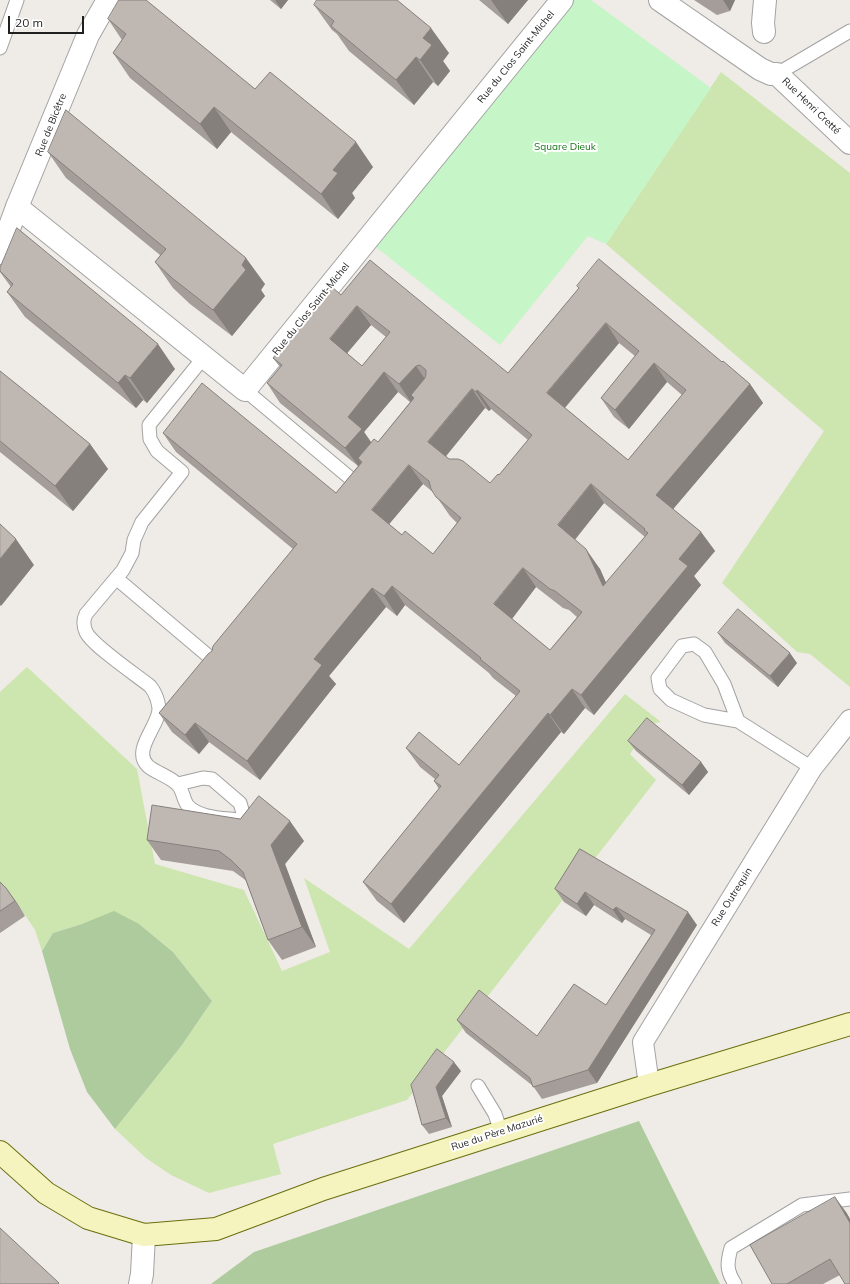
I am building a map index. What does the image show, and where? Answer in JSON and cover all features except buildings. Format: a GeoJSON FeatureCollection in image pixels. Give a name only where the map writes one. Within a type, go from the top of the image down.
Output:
{"type":"FeatureCollection","features":[{"type":"Feature","properties":{"kind":"main road","name":"Rue du Père Mazurié"},"geometry":{"type":"LineString","coordinates":[[144,1235],[216,1229],[324,1189],[649,1085],[850,1024]]}},
{"type":"Feature","properties":{"kind":"main road"},"geometry":{"type":"LineString","coordinates":[[0,1152],[46,1193],[88,1218],[144,1235]]}},
{"type":"Feature","properties":{"kind":"street","name":"Rue de Bicêtre"},"geometry":{"type":"LineString","coordinates":[[0,253],[17,207],[88,35],[108,0]]}},
{"type":"Feature","properties":{"kind":"street","name":"Rue du Clos Saint-Michel"},"geometry":{"type":"LineString","coordinates":[[245,390],[562,0]]}},
{"type":"Feature","properties":{"kind":"street","name":"Rue Henri Cretté"},"geometry":{"type":"LineString","coordinates":[[660,0],[760,69],[771,74],[777,74],[850,143]]}},
{"type":"Feature","properties":{"kind":"street"},"geometry":{"type":"LineString","coordinates":[[764,32],[763,23],[765,0]]}},
{"type":"Feature","properties":{"kind":"street"},"geometry":{"type":"LineString","coordinates":[[17,207],[245,390]]}},
{"type":"Feature","properties":{"kind":"street","name":"Rue Outrequin"},"geometry":{"type":"LineString","coordinates":[[649,1085],[643,1042],[812,768],[850,720]]}},
{"type":"Feature","properties":{"kind":"street"},"geometry":{"type":"LineString","coordinates":[[140,1284],[144,1235]]}},
{"type":"Feature","properties":{"kind":"lane"},"geometry":{"type":"LineString","coordinates":[[0,48],[17,0]]}},
{"type":"Feature","properties":{"kind":"lane"},"geometry":{"type":"LineString","coordinates":[[777,74],[850,31]]}},
{"type":"Feature","properties":{"kind":"lane"},"geometry":{"type":"LineString","coordinates":[[178,784],[203,778],[212,779],[240,803],[243,813],[242,818],[238,820],[200,814],[188,806],[178,784],[148,765],[144,758],[143,752],[145,743],[155,724],[159,709],[154,691],[150,686],[95,644],[86,633],[83,625],[83,619],[129,560],[132,553],[134,540],[142,522],[182,472],[157,451],[150,440],[149,426],[204,357]]}},
{"type":"Feature","properties":{"kind":"lane"},"geometry":{"type":"LineString","coordinates":[[245,390],[356,484],[372,465]]}},
{"type":"Feature","properties":{"kind":"lane"},"geometry":{"type":"LineString","coordinates":[[116,578],[218,665]]}},
{"type":"Feature","properties":{"kind":"lane"},"geometry":{"type":"LineString","coordinates":[[738,721],[724,684],[705,652],[694,644],[682,646],[658,678],[660,689],[671,700],[704,715],[738,721],[812,768]]}},
{"type":"Feature","properties":{"kind":"lane"},"geometry":{"type":"LineString","coordinates":[[478,1086],[495,1114],[501,1132]]}},
{"type":"Feature","properties":{"kind":"lane"},"geometry":{"type":"LineString","coordinates":[[735,1284],[729,1275],[727,1261],[730,1248],[802,1205],[850,1199]]}},
{"type":"Feature","properties":{"kind":"green space","name":"Square Dieuk"},"geometry":{"type":"Polygon","coordinates":[[[573,0],[591,0],[711,88],[606,244],[588,236],[500,345],[372,244],[573,0]]]}},
{"type":"Feature","properties":{"kind":"green space"},"geometry":{"type":"Polygon","coordinates":[[[721,72],[850,173],[850,687],[810,654],[797,652],[722,583],[824,431],[606,244],[721,72]]]}},
{"type":"Feature","properties":{"kind":"green space"},"geometry":{"type":"Polygon","coordinates":[[[27,667],[137,769],[155,864],[244,890],[282,971],[330,952],[304,878],[409,949],[625,694],[661,722],[650,724],[630,754],[656,780],[407,1100],[273,1144],[281,1174],[209,1193],[171,1175],[146,1158],[115,1129],[182,1045],[212,1001],[173,952],[139,924],[82,924],[53,933],[42,951],[35,930],[17,903],[0,889],[0,692],[27,667]]]}},
{"type":"Feature","properties":{"kind":"green space"},"geometry":{"type":"Polygon","coordinates":[[[114,911],[139,924],[173,952],[212,1001],[182,1045],[115,1129],[87,1092],[70,1049],[42,951],[53,933],[82,924],[114,911]]]}},
{"type":"Feature","properties":{"kind":"green space"},"geometry":{"type":"Polygon","coordinates":[[[639,1121],[720,1284],[211,1284],[254,1252],[639,1121]]]}}]}
